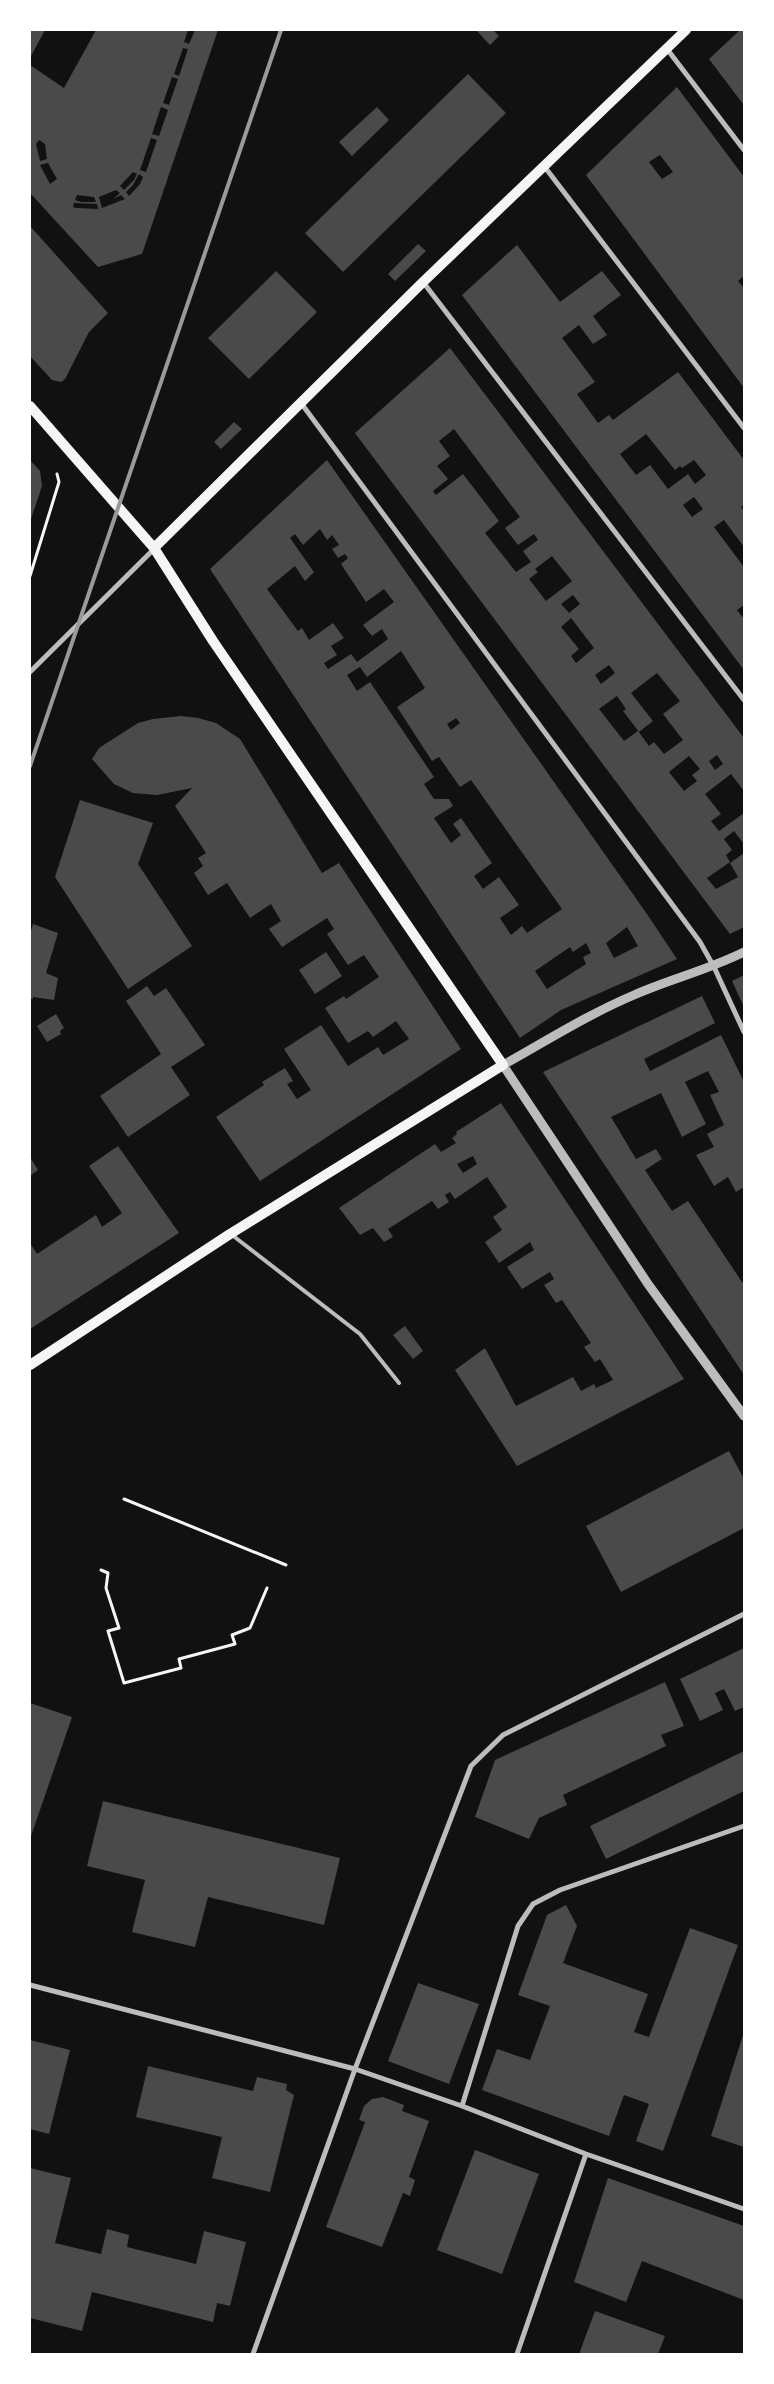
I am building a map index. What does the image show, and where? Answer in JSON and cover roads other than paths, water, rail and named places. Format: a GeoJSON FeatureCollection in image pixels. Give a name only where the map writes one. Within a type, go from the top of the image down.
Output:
{"type":"FeatureCollection","features":[{"type":"Feature","properties":{"kind":"main road"},"geometry":{"type":"LineString","coordinates":[[154,548],[423,282],[686,30]]}},
{"type":"Feature","properties":{"kind":"main road"},"geometry":{"type":"LineString","coordinates":[[30,406],[154,548],[213,641],[503,1065],[230,1234],[30,1365]]}},
{"type":"Feature","properties":{"kind":"street"},"geometry":{"type":"LineString","coordinates":[[667,49],[744,150]]}},
{"type":"Feature","properties":{"kind":"street"},"geometry":{"type":"LineString","coordinates":[[544,165],[744,428]]}},
{"type":"Feature","properties":{"kind":"street"},"geometry":{"type":"LineString","coordinates":[[423,282],[744,700]]}},
{"type":"Feature","properties":{"kind":"street"},"geometry":{"type":"LineString","coordinates":[[301,403],[694,934],[714,967],[744,1032]]}},
{"type":"Feature","properties":{"kind":"street"},"geometry":{"type":"LineString","coordinates":[[30,672],[154,548]]}},
{"type":"Feature","properties":{"kind":"street"},"geometry":{"type":"LineString","coordinates":[[744,952],[714,967],[684,975],[633,995],[503,1065],[648,1284],[744,1416]]}},
{"type":"Feature","properties":{"kind":"street"},"geometry":{"type":"LineString","coordinates":[[253,2354],[355,2069],[471,1766],[503,1735],[744,1614]]}},
{"type":"Feature","properties":{"kind":"street"},"geometry":{"type":"LineString","coordinates":[[462,2106],[518,1926],[534,1904],[560,1890],[744,1826]]}},
{"type":"Feature","properties":{"kind":"street"},"geometry":{"type":"LineString","coordinates":[[30,1985],[355,2069],[462,2106],[586,2154],[744,2209]]}},
{"type":"Feature","properties":{"kind":"street"},"geometry":{"type":"LineString","coordinates":[[517,2354],[586,2154]]}},
{"type":"Feature","properties":{"kind":"lane"},"geometry":{"type":"LineString","coordinates":[[230,1234],[360,1334],[399,1383]]}},
{"type":"Feature","properties":{"kind":"railway"},"geometry":{"type":"LineString","coordinates":[[30,766],[281,30]]}}]}
